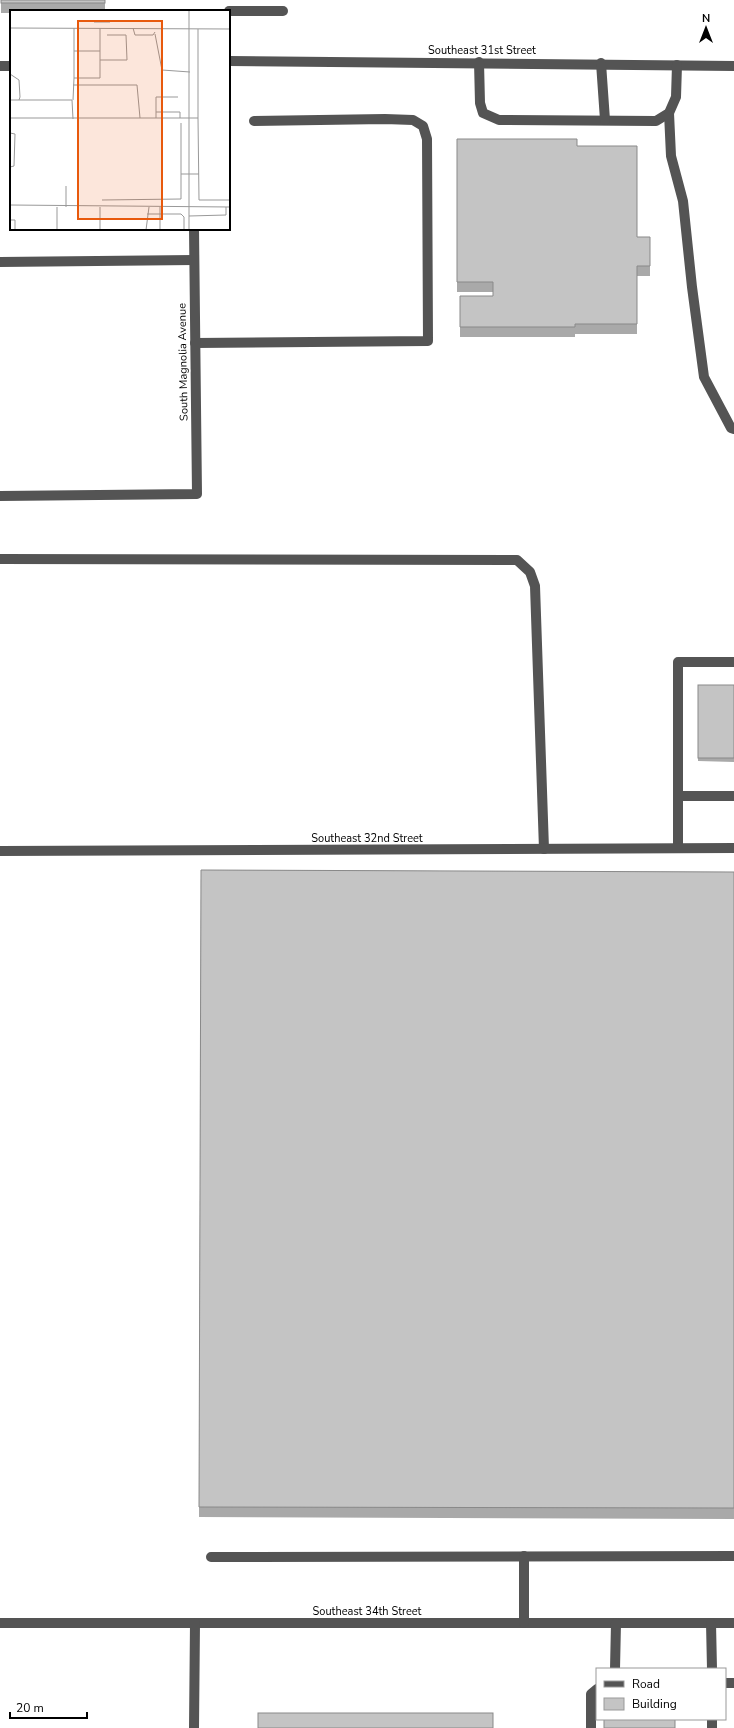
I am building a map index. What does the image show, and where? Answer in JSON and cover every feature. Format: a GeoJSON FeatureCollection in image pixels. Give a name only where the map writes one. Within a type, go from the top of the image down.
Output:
{"type":"FeatureCollection","features":[{"type":"Feature","properties":{"kind":"street"},"geometry":{"type":"LineString","coordinates":[[230,11],[283,11]]}},
{"type":"Feature","properties":{"kind":"street","name":"Southeast 31st Street"},"geometry":{"type":"LineString","coordinates":[[230,61],[601,63],[734,66]]}},
{"type":"Feature","properties":{"kind":"street"},"geometry":{"type":"LineString","coordinates":[[479,62],[480,103],[483,114],[499,120],[656,121],[668,114]]}},
{"type":"Feature","properties":{"kind":"street"},"geometry":{"type":"LineString","coordinates":[[601,63],[604,120]]}},
{"type":"Feature","properties":{"kind":"street"},"geometry":{"type":"LineString","coordinates":[[677,65],[676,97],[668,114],[671,156],[683,201],[704,378],[731,428],[734,430]]}},
{"type":"Feature","properties":{"kind":"street"},"geometry":{"type":"LineString","coordinates":[[195,343],[428,341],[427,139],[423,126],[414,120],[385,119],[254,121]]}},
{"type":"Feature","properties":{"kind":"street","name":"South Magnolia Avenue"},"geometry":{"type":"LineString","coordinates":[[0,496],[197,494],[194,230]]}},
{"type":"Feature","properties":{"kind":"street"},"geometry":{"type":"LineString","coordinates":[[0,262],[194,260]]}},
{"type":"Feature","properties":{"kind":"street"},"geometry":{"type":"LineString","coordinates":[[0,559],[517,560],[530,572],[535,586],[544,849]]}},
{"type":"Feature","properties":{"kind":"street"},"geometry":{"type":"LineString","coordinates":[[678,848],[678,662],[734,662]]}},
{"type":"Feature","properties":{"kind":"street"},"geometry":{"type":"LineString","coordinates":[[678,796],[734,796]]}},
{"type":"Feature","properties":{"kind":"street","name":"Southeast 32nd Street"},"geometry":{"type":"LineString","coordinates":[[0,851],[734,848]]}},
{"type":"Feature","properties":{"kind":"street"},"geometry":{"type":"LineString","coordinates":[[524,1556],[524,1623]]}},
{"type":"Feature","properties":{"kind":"street"},"geometry":{"type":"LineString","coordinates":[[211,1557],[734,1556]]}},
{"type":"Feature","properties":{"kind":"street","name":"Southeast 34th Street"},"geometry":{"type":"LineString","coordinates":[[0,1623],[734,1623]]}},
{"type":"Feature","properties":{"kind":"street"},"geometry":{"type":"LineString","coordinates":[[194,1728],[195,1623]]}},
{"type":"Feature","properties":{"kind":"street"},"geometry":{"type":"LineString","coordinates":[[615,1668],[616,1623]]}},
{"type":"Feature","properties":{"kind":"street"},"geometry":{"type":"LineString","coordinates":[[711,1623],[712,1668]]}},
{"type":"Feature","properties":{"kind":"street"},"geometry":{"type":"LineString","coordinates":[[591,1728],[591,1694],[596,1690]]}},
{"type":"Feature","properties":{"kind":"building"},"geometry":{"type":"Polygon","coordinates":[[[1,0],[105,0],[105,3],[1,3],[1,0]]]}},
{"type":"Feature","properties":{"kind":"building"},"geometry":{"type":"Polygon","coordinates":[[[457,139],[577,139],[577,146],[637,146],[637,237],[650,237],[650,266],[637,266],[637,324],[575,324],[575,327],[460,327],[460,296],[493,296],[493,282],[457,282],[457,139]]]}},
{"type":"Feature","properties":{"kind":"building"},"geometry":{"type":"Polygon","coordinates":[[[698,685],[734,685],[734,758],[698,758],[698,685]]]}},
{"type":"Feature","properties":{"kind":"building"},"geometry":{"type":"Polygon","coordinates":[[[201,870],[734,872],[734,1508],[199,1507],[201,870]]]}},
{"type":"Feature","properties":{"kind":"building"},"geometry":{"type":"Polygon","coordinates":[[[258,1713],[493,1713],[493,1728],[258,1728],[258,1713]]]}},
{"type":"Feature","properties":{"kind":"building"},"geometry":{"type":"Polygon","coordinates":[[[604,1720],[675,1720],[675,1728],[604,1728],[604,1720]]]}}]}
